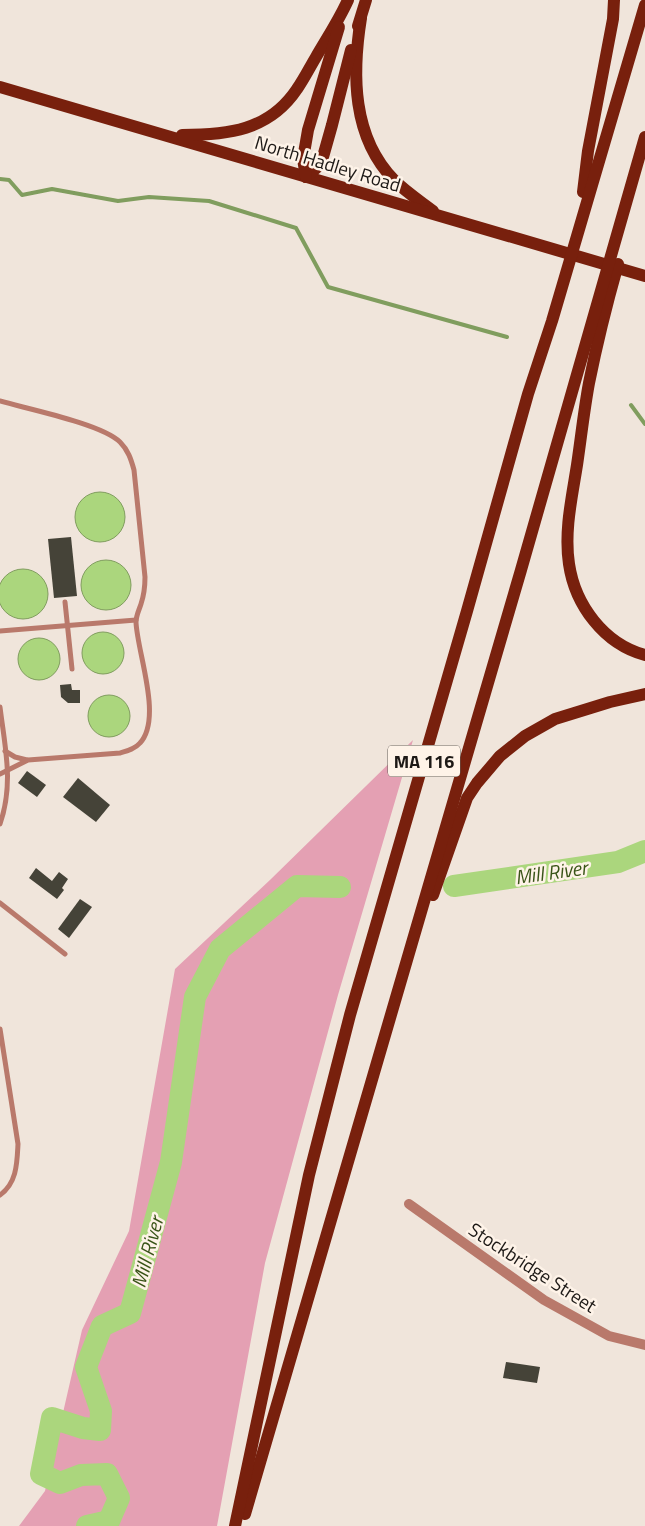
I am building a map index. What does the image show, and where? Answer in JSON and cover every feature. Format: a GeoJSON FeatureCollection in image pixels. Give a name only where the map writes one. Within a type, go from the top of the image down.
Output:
{"type":"FeatureCollection","features":[{"type":"Feature","properties":{"kind":"main road"},"geometry":{"type":"LineString","coordinates":[[306,177],[321,164],[366,0]]}},
{"type":"Feature","properties":{"kind":"main road"},"geometry":{"type":"LineString","coordinates":[[577,234],[588,151],[613,19],[614,0]]}},
{"type":"Feature","properties":{"kind":"main road"},"geometry":{"type":"LineString","coordinates":[[306,177],[304,159],[308,130],[345,5]]}},
{"type":"Feature","properties":{"kind":"main road"},"geometry":{"type":"LineString","coordinates":[[167,135],[230,133],[254,125],[286,104],[345,5]]}},
{"type":"Feature","properties":{"kind":"main road","name":"MA 116"},"geometry":{"type":"LineString","coordinates":[[235,1526],[310,1175],[350,1016],[468,611],[528,394],[552,321],[645,5]]}},
{"type":"Feature","properties":{"kind":"main road"},"geometry":{"type":"LineString","coordinates":[[360,18],[356,50],[357,91],[361,119],[370,146],[374,155],[394,180],[408,193],[441,217]]}},
{"type":"Feature","properties":{"kind":"main road","name":"North Hadley Road"},"geometry":{"type":"LineString","coordinates":[[0,88],[167,135],[645,276]]}},
{"type":"Feature","properties":{"kind":"main road","name":"MA 116"},"geometry":{"type":"LineString","coordinates":[[241,1526],[645,137]]}},
{"type":"Feature","properties":{"kind":"main road"},"geometry":{"type":"LineString","coordinates":[[645,166],[607,304],[589,382],[571,504],[568,550],[574,584],[588,613],[616,641],[645,655]]}},
{"type":"Feature","properties":{"kind":"main road"},"geometry":{"type":"LineString","coordinates":[[370,1085],[467,798],[477,783],[494,762],[508,749],[545,724],[567,714],[645,694]]}},
{"type":"Feature","properties":{"kind":"street","name":"Stockbridge Street"},"geometry":{"type":"LineString","coordinates":[[409,1204],[544,1300],[617,1339],[645,1345]]}},
{"type":"Feature","properties":{"kind":"lane"},"geometry":{"type":"LineString","coordinates":[[0,401],[96,428],[117,440],[128,453],[134,470],[145,577],[143,598],[136,620],[147,686],[149,716],[148,728],[142,742],[120,753],[28,760],[5,751]]}},
{"type":"Feature","properties":{"kind":"lane"},"geometry":{"type":"LineString","coordinates":[[65,602],[72,670]]}},
{"type":"Feature","properties":{"kind":"lane"},"geometry":{"type":"LineString","coordinates":[[0,631],[136,620]]}},
{"type":"Feature","properties":{"kind":"lane"},"geometry":{"type":"LineString","coordinates":[[0,707],[9,784],[0,824]]}},
{"type":"Feature","properties":{"kind":"lane"},"geometry":{"type":"LineString","coordinates":[[0,774],[28,760]]}},
{"type":"Feature","properties":{"kind":"lane"},"geometry":{"type":"LineString","coordinates":[[0,903],[65,954]]}},
{"type":"Feature","properties":{"kind":"lane"},"geometry":{"type":"LineString","coordinates":[[0,1029],[18,1144],[17,1162],[12,1181],[0,1195]]}},
{"type":"Feature","properties":{"kind":"shaded area"},"geometry":{"type":"Polygon","coordinates":[[[95,492],[105,492],[118,499],[125,512],[125,522],[118,535],[105,542],[95,542],[86,538],[79,531],[75,522],[75,512],[79,503],[86,496],[95,492]]]}},
{"type":"Feature","properties":{"kind":"shaded area"},"geometry":{"type":"Polygon","coordinates":[[[101,560],[111,560],[124,567],[131,580],[131,590],[124,603],[111,610],[101,610],[92,606],[85,599],[81,590],[81,580],[85,571],[92,564],[101,560]]]}},
{"type":"Feature","properties":{"kind":"shaded area"},"geometry":{"type":"Polygon","coordinates":[[[18,569],[28,569],[41,576],[48,589],[48,599],[41,612],[28,619],[18,619],[9,615],[2,608],[-2,599],[-2,589],[2,580],[9,573],[18,569]]]}},
{"type":"Feature","properties":{"kind":"shaded area"},"geometry":{"type":"Polygon","coordinates":[[[103,632],[118,638],[124,653],[118,668],[103,674],[88,668],[82,653],[88,638],[103,632]]]}},
{"type":"Feature","properties":{"kind":"shaded area"},"geometry":{"type":"Polygon","coordinates":[[[39,638],[54,644],[60,659],[54,674],[39,680],[24,674],[18,659],[24,644],[39,638]]]}},
{"type":"Feature","properties":{"kind":"shaded area"},"geometry":{"type":"Polygon","coordinates":[[[109,695],[124,701],[130,716],[124,731],[109,737],[94,731],[88,716],[94,701],[109,695]]]}},
{"type":"Feature","properties":{"kind":"shaded area"},"geometry":{"type":"Polygon","coordinates":[[[413,740],[338,995],[265,1263],[217,1526],[19,1526],[45,1491],[82,1330],[129,1231],[175,969],[271,879],[413,740]]]}},
{"type":"Feature","properties":{"kind":"building"},"geometry":{"type":"Polygon","coordinates":[[[71,537],[77,596],[54,598],[48,539],[71,537]]]}},
{"type":"Feature","properties":{"kind":"building"},"geometry":{"type":"Polygon","coordinates":[[[71,684],[72,690],[80,690],[80,703],[68,703],[61,697],[60,685],[71,684]]]}},
{"type":"Feature","properties":{"kind":"building"},"geometry":{"type":"Polygon","coordinates":[[[27,771],[46,785],[37,797],[18,783],[27,771]]]}},
{"type":"Feature","properties":{"kind":"building"},"geometry":{"type":"Polygon","coordinates":[[[78,778],[110,805],[96,822],[63,797],[78,778]]]}},
{"type":"Feature","properties":{"kind":"building"},"geometry":{"type":"Polygon","coordinates":[[[36,868],[52,881],[59,872],[68,879],[62,888],[64,890],[57,899],[29,878],[36,868]]]}},
{"type":"Feature","properties":{"kind":"building"},"geometry":{"type":"Polygon","coordinates":[[[80,899],[92,907],[69,938],[58,929],[80,899]]]}},
{"type":"Feature","properties":{"kind":"building"},"geometry":{"type":"Polygon","coordinates":[[[506,1362],[540,1367],[537,1383],[503,1378],[506,1362]]]}},
{"type":"Feature","properties":{"kind":"waterway"},"geometry":{"type":"LineString","coordinates":[[0,179],[9,180],[22,195],[52,189],[118,201],[149,197],[209,201],[296,228],[328,287],[507,337]]}},
{"type":"Feature","properties":{"kind":"waterway"},"geometry":{"type":"LineString","coordinates":[[631,405],[645,424]]}},
{"type":"Feature","properties":{"kind":"waterway","name":"Mill River"},"geometry":{"type":"LineString","coordinates":[[454,886],[618,862],[645,851]]}},
{"type":"Feature","properties":{"kind":"waterway","name":"Mill River"},"geometry":{"type":"LineString","coordinates":[[87,1526],[109,1521],[119,1498],[107,1474],[81,1475],[60,1483],[41,1474],[52,1418],[83,1428],[100,1430],[101,1411],[86,1367],[102,1326],[130,1313],[171,1162],[195,997],[220,949],[297,886],[340,887]]}}]}
